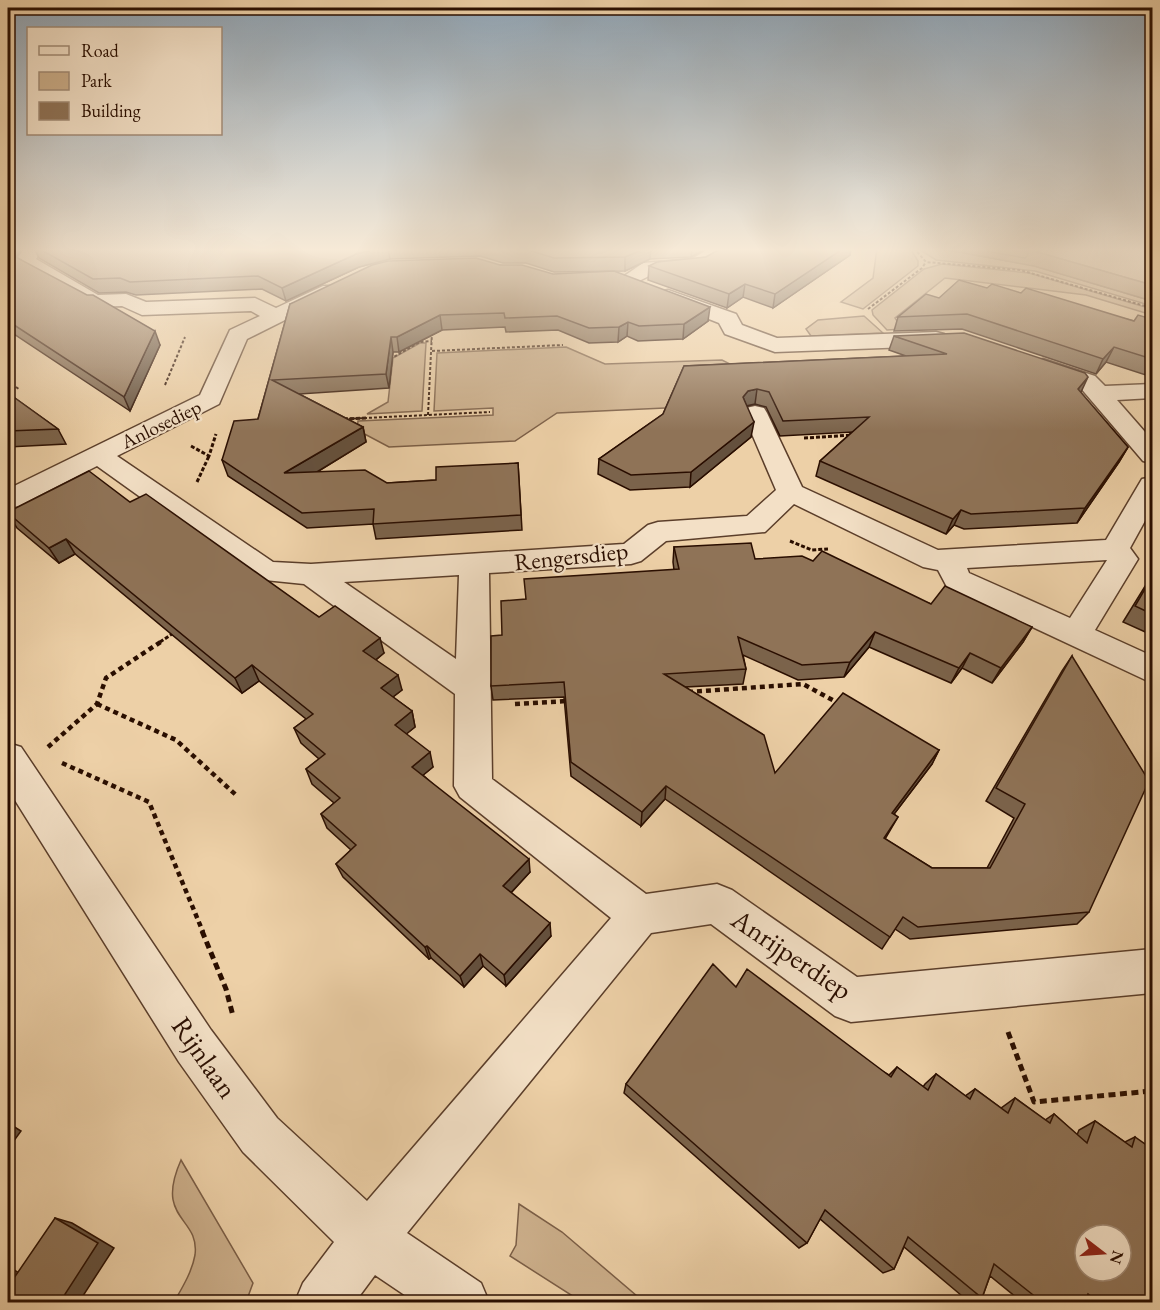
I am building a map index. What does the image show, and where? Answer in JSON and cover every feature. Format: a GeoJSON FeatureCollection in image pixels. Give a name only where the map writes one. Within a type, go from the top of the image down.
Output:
{"type":"FeatureCollection","features":[{"type":"Feature","properties":{"kind":"street"},"geometry":{"type":"LineString","coordinates":[[263,309],[274,316]]}},
{"type":"Feature","properties":{"kind":"street","name":"Anlosediep"},"geometry":{"type":"LineString","coordinates":[[19,494],[210,399],[238,335],[289,309]]}},
{"type":"Feature","properties":{"kind":"street"},"geometry":{"type":"LineString","coordinates":[[702,309],[728,319],[733,329],[775,345],[961,338]]}},
{"type":"Feature","properties":{"kind":"street"},"geometry":{"type":"LineString","coordinates":[[1024,360],[1087,381],[1152,455]]}},
{"type":"Feature","properties":{"kind":"street"},"geometry":{"type":"LineString","coordinates":[[1099,394],[1152,391]]}},
{"type":"Feature","properties":{"kind":"street"},"geometry":{"type":"LineString","coordinates":[[755,413],[791,492],[934,560],[1114,549]]}},
{"type":"Feature","properties":{"kind":"street","name":"Rengersdiep"},"geometry":{"type":"LineString","coordinates":[[98,455],[266,572],[310,574],[632,554],[658,532],[755,525],[791,492]]}},
{"type":"Feature","properties":{"kind":"street"},"geometry":{"type":"LineString","coordinates":[[8,471],[18,476],[19,494]]}},
{"type":"Feature","properties":{"kind":"street"},"geometry":{"type":"LineString","coordinates":[[1114,549],[1152,485]]}},
{"type":"Feature","properties":{"kind":"street"},"geometry":{"type":"LineString","coordinates":[[1076,635],[1123,559],[1114,549]]}},
{"type":"Feature","properties":{"kind":"street"},"geometry":{"type":"LineString","coordinates":[[947,559],[958,580],[1152,670]]}},
{"type":"Feature","properties":{"kind":"street"},"geometry":{"type":"LineString","coordinates":[[322,1302],[369,1239],[640,915],[473,786],[474,565]]}},
{"type":"Feature","properties":{"kind":"street"},"geometry":{"type":"LineString","coordinates":[[310,574],[472,698]]}},
{"type":"Feature","properties":{"kind":"street","name":"Rijnlaan"},"geometry":{"type":"LineString","coordinates":[[31,757],[195,1046],[260,1135],[369,1239],[462,1302]]}},
{"type":"Feature","properties":{"kind":"street","name":"Anrijperdiep"},"geometry":{"type":"LineString","coordinates":[[640,915],[717,904],[851,1000],[1152,971]]}},
{"type":"Feature","properties":{"kind":"path"},"geometry":{"type":"LineString","coordinates":[[428,415],[432,331]]}},
{"type":"Feature","properties":{"kind":"path"},"geometry":{"type":"LineString","coordinates":[[390,364],[390,357],[420,342],[432,341]]}},
{"type":"Feature","properties":{"kind":"path"},"geometry":{"type":"LineString","coordinates":[[432,351],[563,345]]}},
{"type":"Feature","properties":{"kind":"path"},"geometry":{"type":"LineString","coordinates":[[8,381],[20,390]]}},
{"type":"Feature","properties":{"kind":"path"},"geometry":{"type":"LineString","coordinates":[[335,420],[490,412]]}},
{"type":"Feature","properties":{"kind":"path"},"geometry":{"type":"LineString","coordinates":[[156,426],[208,456],[219,425]]}},
{"type":"Feature","properties":{"kind":"path"},"geometry":{"type":"LineString","coordinates":[[767,440],[861,435]]}},
{"type":"Feature","properties":{"kind":"path"},"geometry":{"type":"LineString","coordinates":[[196,483],[205,489]]}},
{"type":"Feature","properties":{"kind":"path"},"geometry":{"type":"LineString","coordinates":[[31,757],[98,704],[106,678],[181,628]]}},
{"type":"Feature","properties":{"kind":"path"},"geometry":{"type":"LineString","coordinates":[[685,692],[803,684],[845,707]]}},
{"type":"Feature","properties":{"kind":"path"},"geometry":{"type":"LineString","coordinates":[[472,698],[578,700]]}},
{"type":"Feature","properties":{"kind":"path"},"geometry":{"type":"LineString","coordinates":[[98,704],[176,740],[236,795]]}},
{"type":"Feature","properties":{"kind":"path"},"geometry":{"type":"LineString","coordinates":[[58,762],[149,802],[226,989],[233,1016],[195,1046]]}},
{"type":"Feature","properties":{"kind":"path"},"geometry":{"type":"LineString","coordinates":[[990,986],[1034,1102],[1152,1091]]}},
{"type":"Feature","properties":{"kind":"green space"},"geometry":{"type":"Polygon","coordinates":[[[906,309],[895,318],[902,329],[887,330],[873,315],[872,310],[906,309]]]}},
{"type":"Feature","properties":{"kind":"green space"},"geometry":{"type":"Polygon","coordinates":[[[1133,309],[1152,309],[1152,315],[1133,309]]]}},
{"type":"Feature","properties":{"kind":"green space"},"geometry":{"type":"Polygon","coordinates":[[[864,316],[883,333],[811,336],[806,329],[818,320],[864,316]]]}},
{"type":"Feature","properties":{"kind":"green space"},"geometry":{"type":"Polygon","coordinates":[[[420,343],[426,343],[422,411],[367,414],[388,402],[393,358],[420,343]]]}},
{"type":"Feature","properties":{"kind":"green space"},"geometry":{"type":"Polygon","coordinates":[[[566,347],[605,364],[722,360],[730,364],[742,397],[730,405],[557,413],[515,441],[389,447],[357,430],[358,421],[493,415],[493,408],[434,411],[437,353],[566,347]]]}},
{"type":"Feature","properties":{"kind":"green space"},"geometry":{"type":"Polygon","coordinates":[[[181,1160],[253,1283],[246,1302],[174,1302],[189,1274],[195,1255],[195,1242],[175,1207],[172,1195],[181,1160]]]}},
{"type":"Feature","properties":{"kind":"green space"},"geometry":{"type":"Polygon","coordinates":[[[519,1204],[562,1232],[644,1302],[582,1302],[510,1256],[516,1245],[519,1204]]]}},
{"type":"Feature","properties":{"kind":"building"},"geometry":{"type":"Polygon","coordinates":[[[8,309],[117,309],[155,331],[124,397],[8,321],[8,309]]]}},
{"type":"Feature","properties":{"kind":"building"},"geometry":{"type":"Polygon","coordinates":[[[289,309],[707,309],[684,324],[639,326],[628,322],[619,327],[589,328],[557,316],[505,318],[504,313],[440,315],[397,337],[391,337],[386,374],[272,380],[363,427],[284,473],[365,470],[387,483],[436,480],[436,467],[518,463],[521,515],[373,524],[374,509],[302,513],[222,460],[234,421],[258,419],[289,309]]]}},
{"type":"Feature","properties":{"kind":"building"},"geometry":{"type":"Polygon","coordinates":[[[908,309],[1095,309],[1134,321],[1138,315],[1152,319],[1152,359],[1114,347],[1103,359],[967,314],[898,317],[908,309]]]}},
{"type":"Feature","properties":{"kind":"building"},"geometry":{"type":"Polygon","coordinates":[[[964,333],[1085,373],[1088,377],[1078,389],[1128,447],[1085,508],[971,514],[961,510],[953,519],[820,461],[869,417],[783,421],[769,392],[757,389],[748,391],[743,397],[754,422],[691,472],[631,475],[599,459],[663,414],[684,366],[947,354],[894,336],[964,333]]]}},
{"type":"Feature","properties":{"kind":"building"},"geometry":{"type":"Polygon","coordinates":[[[8,393],[58,429],[8,431],[8,393]]]}},
{"type":"Feature","properties":{"kind":"building"},"geometry":{"type":"Polygon","coordinates":[[[89,471],[130,502],[146,494],[319,617],[335,606],[380,638],[363,651],[398,675],[381,688],[412,711],[395,725],[430,752],[412,767],[529,859],[503,886],[550,923],[504,975],[480,954],[460,976],[427,946],[425,947],[336,864],[356,845],[321,814],[340,798],[306,769],[325,754],[294,728],[313,714],[252,665],[235,678],[66,539],[49,548],[8,513],[89,471]]]}},
{"type":"Feature","properties":{"kind":"building"},"geometry":{"type":"Polygon","coordinates":[[[751,543],[755,559],[802,556],[813,561],[822,551],[931,604],[945,586],[1032,627],[1001,668],[970,653],[959,668],[875,632],[850,662],[802,665],[738,637],[746,669],[664,674],[764,735],[775,773],[843,693],[939,750],[892,813],[898,817],[884,838],[932,868],[990,868],[1025,804],[996,788],[1072,656],[1149,781],[1089,912],[918,927],[903,917],[890,937],[666,786],[642,812],[571,762],[564,682],[491,686],[491,636],[502,635],[501,601],[526,599],[524,579],[679,569],[674,547],[751,543]]]}},
{"type":"Feature","properties":{"kind":"building"},"geometry":{"type":"Polygon","coordinates":[[[1152,577],[1152,614],[1135,606],[1152,577]]]}},
{"type":"Feature","properties":{"kind":"building"},"geometry":{"type":"Polygon","coordinates":[[[713,964],[736,987],[747,969],[891,1077],[897,1067],[928,1090],[936,1074],[970,1099],[975,1089],[1008,1113],[1015,1098],[1050,1123],[1054,1114],[1087,1143],[1095,1121],[1132,1147],[1135,1137],[1152,1149],[1152,1302],[1098,1302],[1088,1294],[1085,1302],[1042,1302],[994,1264],[982,1298],[908,1237],[894,1269],[825,1210],[807,1243],[626,1084],[713,964]]]}},
{"type":"Feature","properties":{"kind":"building"},"geometry":{"type":"Polygon","coordinates":[[[55,1218],[98,1243],[60,1302],[8,1302],[8,1274],[14,1278],[55,1218]]]}}]}
